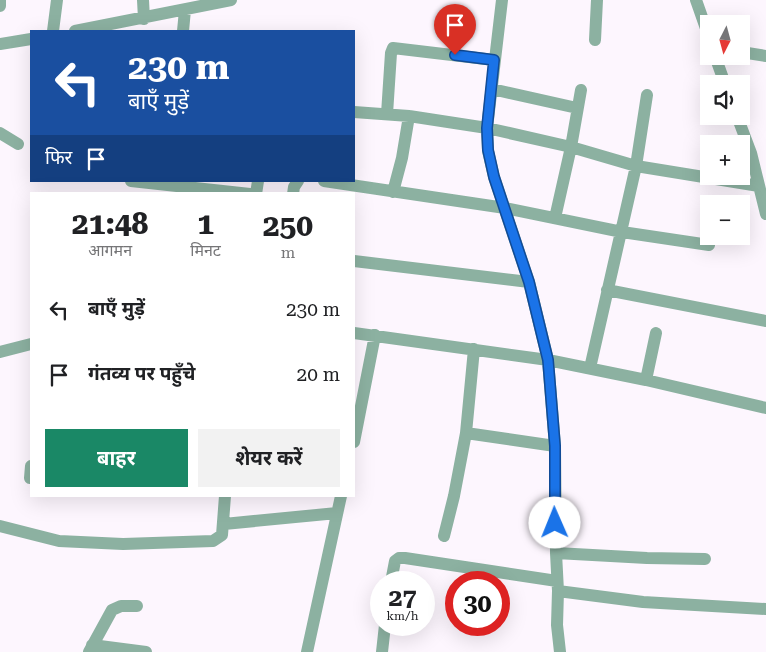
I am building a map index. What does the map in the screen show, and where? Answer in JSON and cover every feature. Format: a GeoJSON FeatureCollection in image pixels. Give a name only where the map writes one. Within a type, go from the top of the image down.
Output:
{"type":"FeatureCollection","features":[{"type":"Feature","properties":{"kind":"street"},"geometry":{"type":"LineString","coordinates":[[0,0],[0,6]]}},
{"type":"Feature","properties":{"kind":"street"},"geometry":{"type":"LineString","coordinates":[[53,30],[57,0]]}},
{"type":"Feature","properties":{"kind":"street"},"geometry":{"type":"LineString","coordinates":[[143,0],[144,18]]}},
{"type":"Feature","properties":{"kind":"street"},"geometry":{"type":"LineString","coordinates":[[80,30],[231,0]]}},
{"type":"Feature","properties":{"kind":"street"},"geometry":{"type":"LineString","coordinates":[[502,0],[487,128],[488,150],[494,177],[529,282],[548,360],[555,446],[557,625],[560,652]]}},
{"type":"Feature","properties":{"kind":"street"},"geometry":{"type":"LineString","coordinates":[[595,40],[597,0]]}},
{"type":"Feature","properties":{"kind":"street"},"geometry":{"type":"LineString","coordinates":[[696,0],[701,15]]}},
{"type":"Feature","properties":{"kind":"street"},"geometry":{"type":"LineString","coordinates":[[183,30],[185,10]]}},
{"type":"Feature","properties":{"kind":"street"},"geometry":{"type":"LineString","coordinates":[[0,44],[30,39]]}},
{"type":"Feature","properties":{"kind":"street"},"geometry":{"type":"LineString","coordinates":[[387,114],[391,53],[394,48],[494,60]]}},
{"type":"Feature","properties":{"kind":"street"},"geometry":{"type":"LineString","coordinates":[[750,53],[766,56]]}},
{"type":"Feature","properties":{"kind":"street"},"geometry":{"type":"LineString","coordinates":[[492,89],[578,108]]}},
{"type":"Feature","properties":{"kind":"street"},"geometry":{"type":"LineString","coordinates":[[555,218],[571,147],[581,90]]}},
{"type":"Feature","properties":{"kind":"street"},"geometry":{"type":"LineString","coordinates":[[590,368],[636,166],[647,95]]}},
{"type":"Feature","properties":{"kind":"street"},"geometry":{"type":"LineString","coordinates":[[355,112],[409,116],[487,128],[571,147],[636,166],[759,186]]}},
{"type":"Feature","properties":{"kind":"street"},"geometry":{"type":"LineString","coordinates":[[393,192],[402,158],[409,116]]}},
{"type":"Feature","properties":{"kind":"street"},"geometry":{"type":"LineString","coordinates":[[740,125],[751,153],[766,213]]}},
{"type":"Feature","properties":{"kind":"street"},"geometry":{"type":"LineString","coordinates":[[0,133],[18,144]]}},
{"type":"Feature","properties":{"kind":"street"},"geometry":{"type":"LineString","coordinates":[[150,182],[235,192]]}},
{"type":"Feature","properties":{"kind":"street"},"geometry":{"type":"LineString","coordinates":[[330,182],[505,208],[622,232],[700,244]]}},
{"type":"Feature","properties":{"kind":"street"},"geometry":{"type":"LineString","coordinates":[[355,261],[529,282]]}},
{"type":"Feature","properties":{"kind":"street"},"geometry":{"type":"LineString","coordinates":[[607,290],[766,321]]}},
{"type":"Feature","properties":{"kind":"street"},"geometry":{"type":"LineString","coordinates":[[355,333],[548,360],[646,380],[766,408]]}},
{"type":"Feature","properties":{"kind":"street"},"geometry":{"type":"LineString","coordinates":[[646,380],[656,333]]}},
{"type":"Feature","properties":{"kind":"street"},"geometry":{"type":"LineString","coordinates":[[355,437],[374,336]]}},
{"type":"Feature","properties":{"kind":"street"},"geometry":{"type":"LineString","coordinates":[[0,352],[30,344]]}},
{"type":"Feature","properties":{"kind":"street"},"geometry":{"type":"LineString","coordinates":[[444,536],[466,433],[474,349]]}},
{"type":"Feature","properties":{"kind":"street"},"geometry":{"type":"LineString","coordinates":[[466,433],[555,446]]}},
{"type":"Feature","properties":{"kind":"street"},"geometry":{"type":"LineString","coordinates":[[0,526],[58,540],[123,544],[213,541],[222,534],[225,497]]}},
{"type":"Feature","properties":{"kind":"street"},"geometry":{"type":"LineString","coordinates":[[307,652],[341,497]]}},
{"type":"Feature","properties":{"kind":"street"},"geometry":{"type":"LineString","coordinates":[[224,524],[337,513]]}},
{"type":"Feature","properties":{"kind":"street"},"geometry":{"type":"LineString","coordinates":[[556,553],[705,559]]}},
{"type":"Feature","properties":{"kind":"street"},"geometry":{"type":"LineString","coordinates":[[393,571],[395,561],[399,558],[405,558],[644,602],[766,609]]}},
{"type":"Feature","properties":{"kind":"street"},"geometry":{"type":"LineString","coordinates":[[137,606],[121,606],[112,610],[91,649],[146,652]]}},
{"type":"Feature","properties":{"kind":"street"},"geometry":{"type":"LineString","coordinates":[[382,652],[384,636]]}},
{"type":"Feature","properties":{"kind":"route"},"geometry":{"type":"LineString","coordinates":[[455,55],[494,60],[487,128],[488,150],[494,177],[529,282],[548,360],[555,446],[555,523]]}}]}
